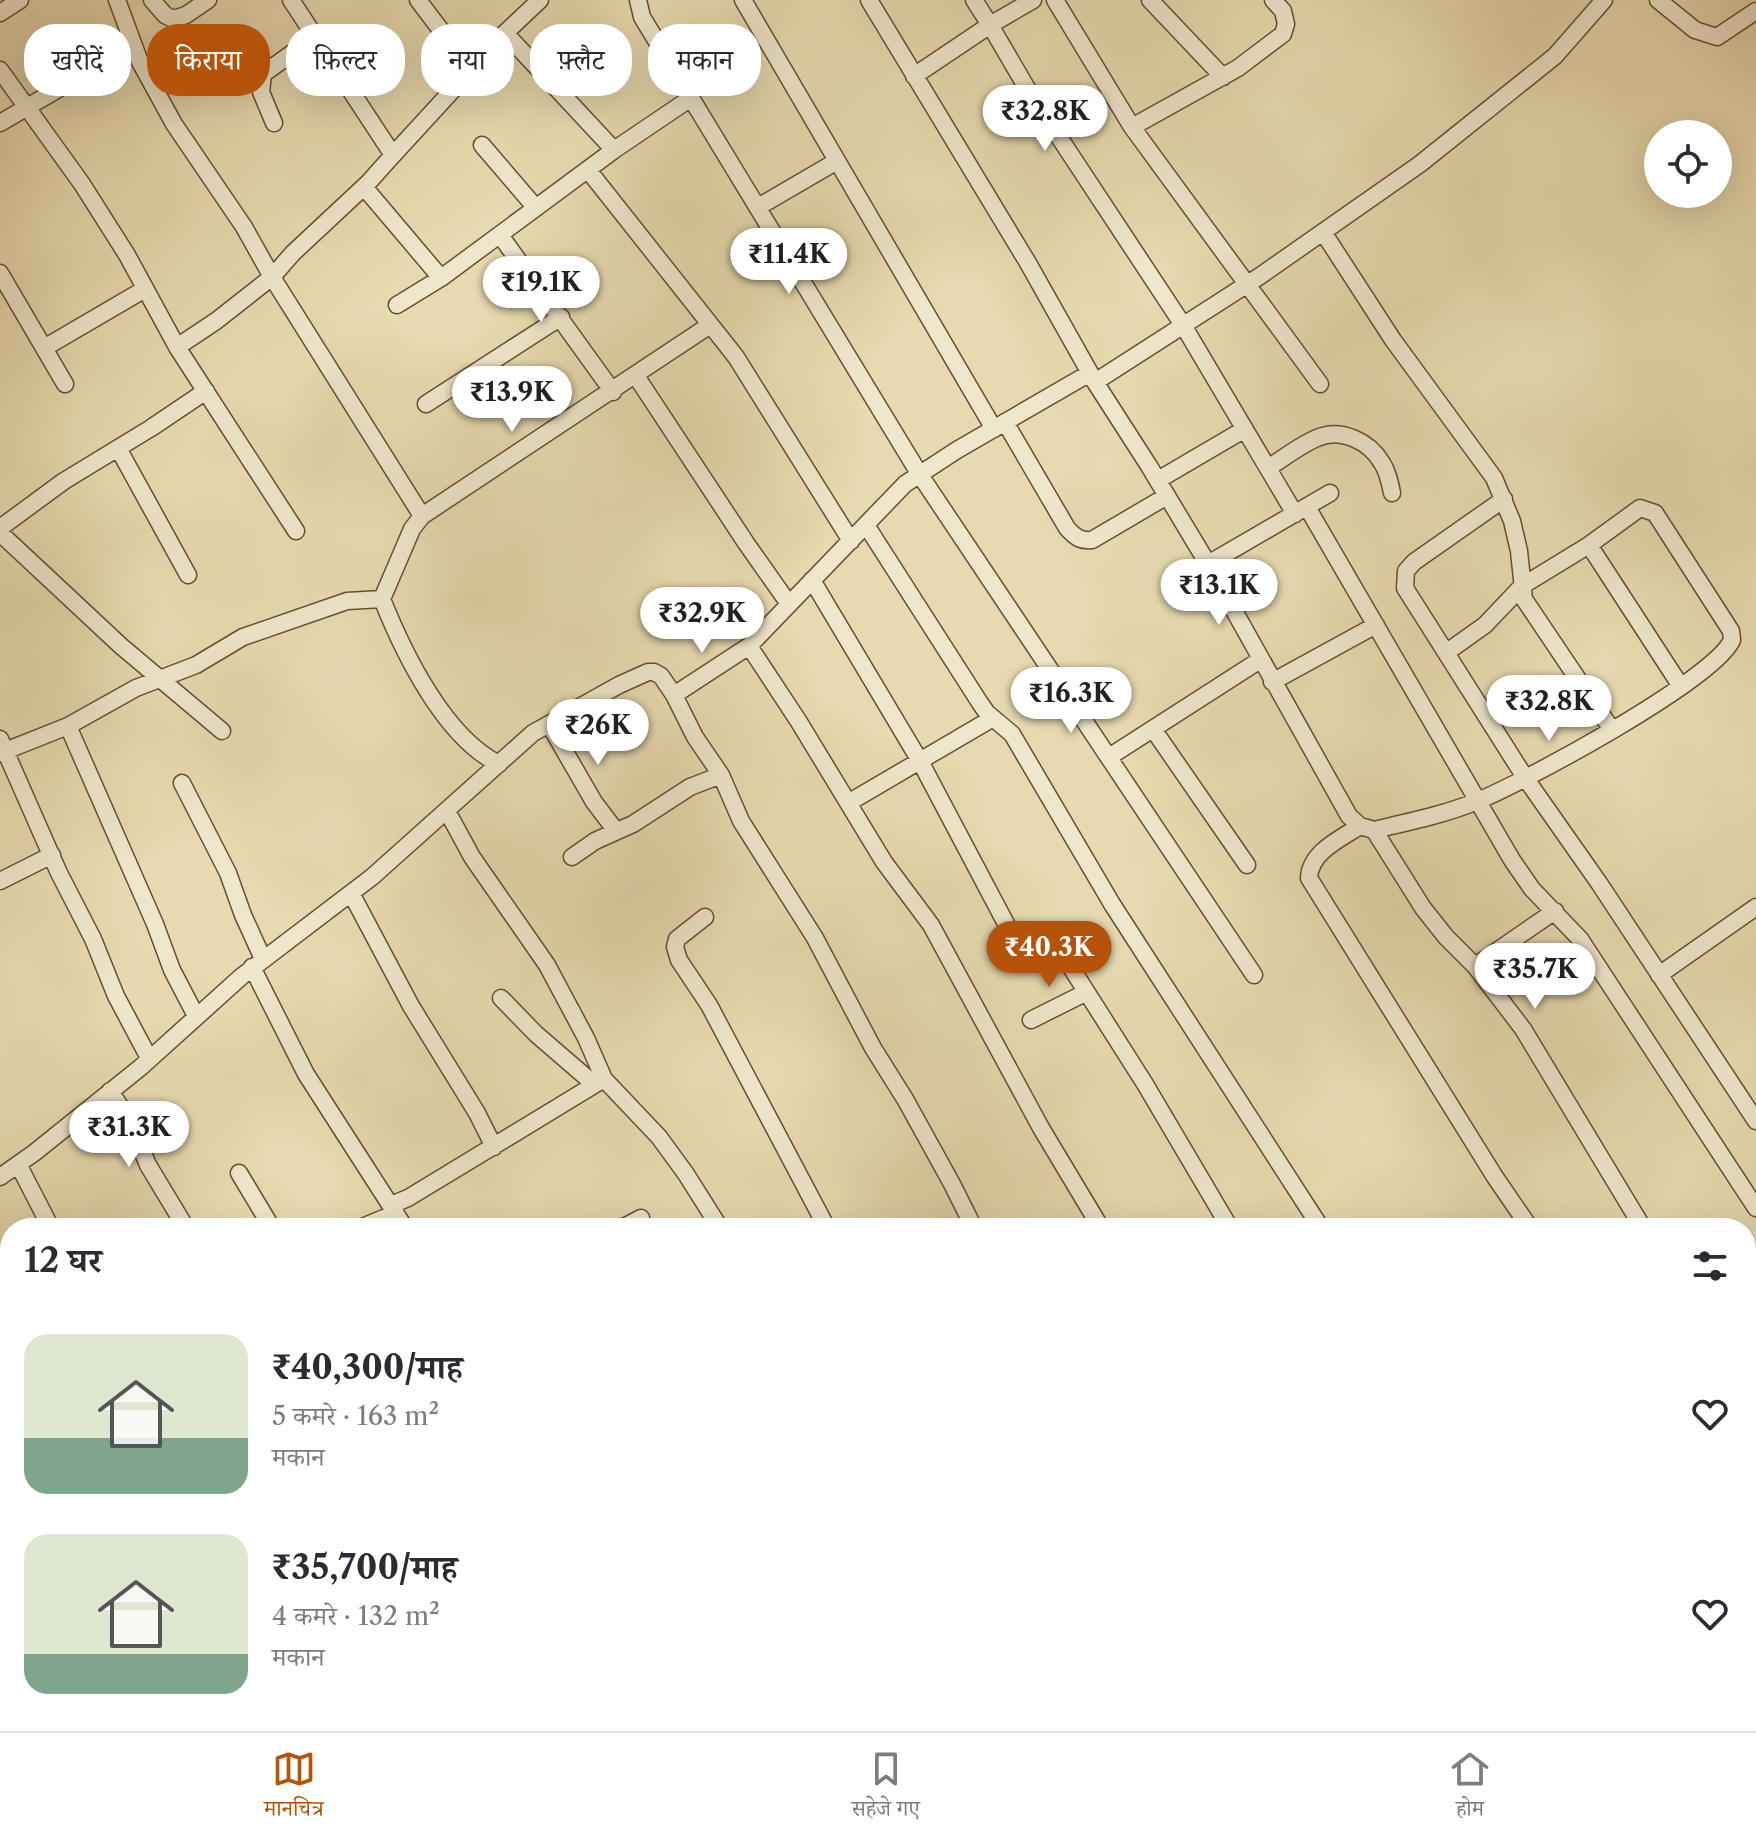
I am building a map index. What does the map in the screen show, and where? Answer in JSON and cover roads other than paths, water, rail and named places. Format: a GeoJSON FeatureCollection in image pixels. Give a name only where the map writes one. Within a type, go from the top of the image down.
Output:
{"type":"FeatureCollection","features":[{"type":"Feature","properties":{"kind":"street"},"geometry":{"type":"LineString","coordinates":[[0,13],[20,0]]}},
{"type":"Feature","properties":{"kind":"street"},"geometry":{"type":"LineString","coordinates":[[117,0],[140,62],[174,124],[244,227],[422,516]]}},
{"type":"Feature","properties":{"kind":"street"},"geometry":{"type":"LineString","coordinates":[[152,0],[165,15],[173,19],[186,15],[208,0]]}},
{"type":"Feature","properties":{"kind":"street"},"geometry":{"type":"LineString","coordinates":[[291,0],[308,24]]}},
{"type":"Feature","properties":{"kind":"street"},"geometry":{"type":"LineString","coordinates":[[418,0],[436,24]]}},
{"type":"Feature","properties":{"kind":"street"},"geometry":{"type":"LineString","coordinates":[[514,25],[540,0]]}},
{"type":"Feature","properties":{"kind":"street"},"geometry":{"type":"LineString","coordinates":[[638,0],[642,17],[920,475],[1254,975]]}},
{"type":"Feature","properties":{"kind":"street"},"geometry":{"type":"LineString","coordinates":[[743,0],[837,161],[1000,426],[1067,528],[1083,541],[1092,540],[1167,496]]}},
{"type":"Feature","properties":{"kind":"street"},"geometry":{"type":"LineString","coordinates":[[869,0],[1028,263],[1092,378],[1208,564],[1349,816],[1367,828],[1423,908],[1475,966],[1523,1029],[1637,1218]]}},
{"type":"Feature","properties":{"kind":"street"},"geometry":{"type":"LineString","coordinates":[[974,0],[1028,90],[1183,325],[1268,468],[1301,510],[1376,625],[1525,879],[1580,939],[1756,1208]]}},
{"type":"Feature","properties":{"kind":"street"},"geometry":{"type":"LineString","coordinates":[[914,76],[1033,0]]}},
{"type":"Feature","properties":{"kind":"street"},"geometry":{"type":"LineString","coordinates":[[1055,0],[1132,127],[1320,384]]}},
{"type":"Feature","properties":{"kind":"street"},"geometry":{"type":"LineString","coordinates":[[1150,0],[1223,77]]}},
{"type":"Feature","properties":{"kind":"street"},"geometry":{"type":"LineString","coordinates":[[1132,127],[1223,77],[1283,34],[1286,24],[1283,11],[1273,0]]}},
{"type":"Feature","properties":{"kind":"street"},"geometry":{"type":"LineString","coordinates":[[674,695],[749,646],[905,484],[1000,426],[1092,378],[1183,325],[1323,232],[1501,102],[1555,56],[1604,0]]}},
{"type":"Feature","properties":{"kind":"street"},"geometry":{"type":"LineString","coordinates":[[1660,1],[1695,30],[1717,37],[1756,11]]}},
{"type":"Feature","properties":{"kind":"street"},"geometry":{"type":"LineString","coordinates":[[514,43],[614,150]]}},
{"type":"Feature","properties":{"kind":"street"},"geometry":{"type":"LineString","coordinates":[[274,123],[261,92],[263,74],[286,58]]}},
{"type":"Feature","properties":{"kind":"street"},"geometry":{"type":"LineString","coordinates":[[0,70],[89,196],[177,347],[296,531]]}},
{"type":"Feature","properties":{"kind":"street"},"geometry":{"type":"LineString","coordinates":[[0,123],[46,96]]}},
{"type":"Feature","properties":{"kind":"street"},"geometry":{"type":"LineString","coordinates":[[355,96],[393,155]]}},
{"type":"Feature","properties":{"kind":"street"},"geometry":{"type":"LineString","coordinates":[[177,347],[272,277],[321,225],[364,187],[447,96]]}},
{"type":"Feature","properties":{"kind":"street"},"geometry":{"type":"LineString","coordinates":[[397,305],[441,278],[614,150],[691,98]]}},
{"type":"Feature","properties":{"kind":"street"},"geometry":{"type":"LineString","coordinates":[[482,145],[536,208]]}},
{"type":"Feature","properties":{"kind":"street"},"geometry":{"type":"LineString","coordinates":[[758,207],[837,161]]}},
{"type":"Feature","properties":{"kind":"street"},"geometry":{"type":"LineString","coordinates":[[588,170],[736,357],[851,541]]}},
{"type":"Feature","properties":{"kind":"street"},"geometry":{"type":"LineString","coordinates":[[364,187],[441,278]]}},
{"type":"Feature","properties":{"kind":"street"},"geometry":{"type":"LineString","coordinates":[[1323,232],[1393,340],[1494,478],[1504,499],[1519,551],[1524,599],[1612,730]]}},
{"type":"Feature","properties":{"kind":"street"},"geometry":{"type":"LineString","coordinates":[[500,235],[613,392]]}},
{"type":"Feature","properties":{"kind":"street"},"geometry":{"type":"LineString","coordinates":[[0,273],[5,300],[44,348],[65,384]]}},
{"type":"Feature","properties":{"kind":"street"},"geometry":{"type":"LineString","coordinates":[[44,348],[145,289]]}},
{"type":"Feature","properties":{"kind":"street"},"geometry":{"type":"LineString","coordinates":[[426,404],[561,317]]}},
{"type":"Feature","properties":{"kind":"street"},"geometry":{"type":"LineString","coordinates":[[499,764],[483,756],[464,739],[440,709],[410,659],[382,599],[408,538],[422,516],[710,325]]}},
{"type":"Feature","properties":{"kind":"street"},"geometry":{"type":"LineString","coordinates":[[636,376],[737,531],[789,604]]}},
{"type":"Feature","properties":{"kind":"street"},"geometry":{"type":"LineString","coordinates":[[206,391],[64,481],[0,531],[121,646],[222,731]]}},
{"type":"Feature","properties":{"kind":"street"},"geometry":{"type":"LineString","coordinates":[[1158,480],[1245,429]]}},
{"type":"Feature","properties":{"kind":"street"},"geometry":{"type":"LineString","coordinates":[[1268,468],[1318,437],[1330,434],[1347,436],[1367,446],[1381,461],[1392,493]]}},
{"type":"Feature","properties":{"kind":"street"},"geometry":{"type":"LineString","coordinates":[[118,448],[188,575]]}},
{"type":"Feature","properties":{"kind":"street"},"geometry":{"type":"LineString","coordinates":[[1208,564],[1330,493]]}},
{"type":"Feature","properties":{"kind":"street"},"geometry":{"type":"LineString","coordinates":[[1504,499],[1414,562],[1406,571],[1405,588],[1526,779],[1599,883],[1756,1121]]}},
{"type":"Feature","properties":{"kind":"street"},"geometry":{"type":"LineString","coordinates":[[1447,652],[1485,625],[1522,586],[1589,545],[1640,508],[1655,513],[1731,631],[1729,648],[1680,685],[1612,730],[1526,779],[1478,801],[1367,828],[1319,854],[1310,867],[1309,878],[1523,1218]]}},
{"type":"Feature","properties":{"kind":"street"},"geometry":{"type":"LineString","coordinates":[[866,525],[980,703],[1012,734],[1121,917],[1315,1218]]}},
{"type":"Feature","properties":{"kind":"street"},"geometry":{"type":"LineString","coordinates":[[1589,545],[1680,685]]}},
{"type":"Feature","properties":{"kind":"street"},"geometry":{"type":"LineString","coordinates":[[812,580],[920,761],[1012,935],[1023,944],[1045,939],[1054,941],[1145,1084],[1224,1218]]}},
{"type":"Feature","properties":{"kind":"street"},"geometry":{"type":"LineString","coordinates":[[149,1058],[116,996],[93,939],[2,747],[68,726],[136,688],[196,665],[243,637],[347,601],[382,599]]}},
{"type":"Feature","properties":{"kind":"street"},"geometry":{"type":"LineString","coordinates":[[1272,682],[1376,625]]}},
{"type":"Feature","properties":{"kind":"street"},"geometry":{"type":"LineString","coordinates":[[749,646],[884,862],[931,925],[1041,1128],[1095,1218]]}},
{"type":"Feature","properties":{"kind":"street"},"geometry":{"type":"LineString","coordinates":[[1109,757],[1260,660]]}},
{"type":"Feature","properties":{"kind":"street"},"geometry":{"type":"LineString","coordinates":[[0,1177],[110,1091],[258,963],[351,893],[533,733],[648,672],[661,676],[695,737],[721,775],[741,821],[815,938],[969,1218]]}},
{"type":"Feature","properties":{"kind":"street"},"geometry":{"type":"LineString","coordinates":[[848,803],[993,718]]}},
{"type":"Feature","properties":{"kind":"street"},"geometry":{"type":"LineString","coordinates":[[549,724],[594,802],[616,831]]}},
{"type":"Feature","properties":{"kind":"street"},"geometry":{"type":"LineString","coordinates":[[68,726],[172,970],[196,1016]]}},
{"type":"Feature","properties":{"kind":"street"},"geometry":{"type":"LineString","coordinates":[[1153,729],[1247,865]]}},
{"type":"Feature","properties":{"kind":"street"},"geometry":{"type":"LineString","coordinates":[[572,857],[595,841],[633,824],[690,787],[721,775]]}},
{"type":"Feature","properties":{"kind":"street"},"geometry":{"type":"LineString","coordinates":[[182,783],[228,873],[258,963],[306,1074],[399,1218]]}},
{"type":"Feature","properties":{"kind":"street"},"geometry":{"type":"LineString","coordinates":[[447,811],[472,857],[547,965],[586,1038],[599,1082]]}},
{"type":"Feature","properties":{"kind":"street"},"geometry":{"type":"LineString","coordinates":[[0,881],[52,855]]}},
{"type":"Feature","properties":{"kind":"street"},"geometry":{"type":"LineString","coordinates":[[351,893],[411,1006],[477,1113],[494,1147]]}},
{"type":"Feature","properties":{"kind":"street"},"geometry":{"type":"LineString","coordinates":[[1659,975],[1756,907]]}},
{"type":"Feature","properties":{"kind":"street"},"geometry":{"type":"LineString","coordinates":[[1475,966],[1555,911]]}},
{"type":"Feature","properties":{"kind":"street"},"geometry":{"type":"LineString","coordinates":[[705,917],[677,939],[675,947],[679,960],[709,1005],[822,1218]]}},
{"type":"Feature","properties":{"kind":"street"},"geometry":{"type":"LineString","coordinates":[[1031,1020],[1085,993]]}},
{"type":"Feature","properties":{"kind":"street"},"geometry":{"type":"LineString","coordinates":[[501,998],[536,1034],[599,1082],[659,1137],[714,1218]]}},
{"type":"Feature","properties":{"kind":"street"},"geometry":{"type":"LineString","coordinates":[[377,1218],[599,1082]]}},
{"type":"Feature","properties":{"kind":"street"},"geometry":{"type":"LineString","coordinates":[[110,1091],[129,1120],[148,1165],[180,1218]]}},
{"type":"Feature","properties":{"kind":"street"},"geometry":{"type":"LineString","coordinates":[[18,1164],[46,1218]]}},
{"type":"Feature","properties":{"kind":"street"},"geometry":{"type":"LineString","coordinates":[[239,1173],[266,1218]]}}]}
